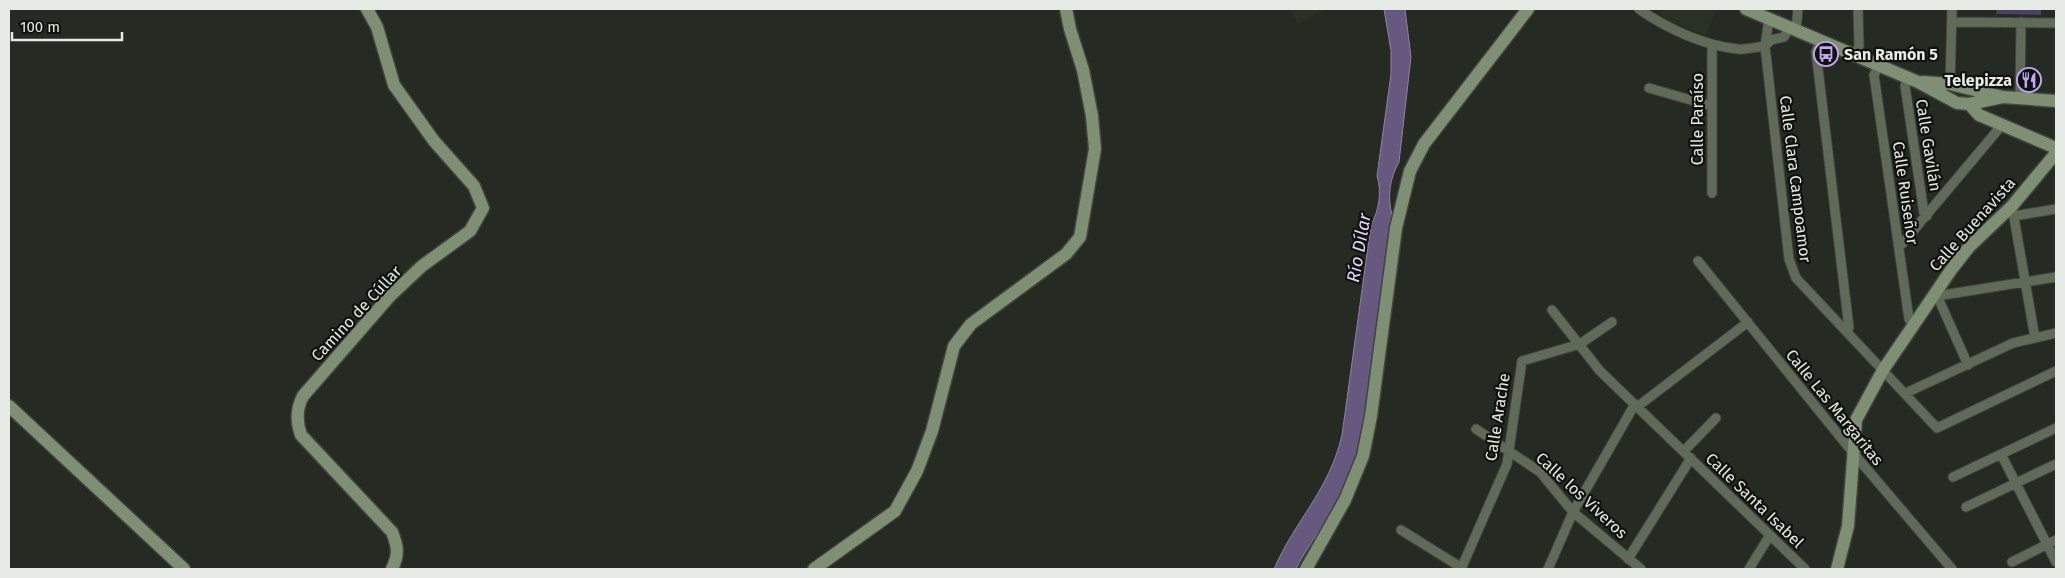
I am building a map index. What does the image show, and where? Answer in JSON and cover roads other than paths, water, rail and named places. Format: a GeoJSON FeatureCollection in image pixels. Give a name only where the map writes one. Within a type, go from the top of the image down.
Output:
{"type":"FeatureCollection","features":[{"type":"Feature","properties":{"kind":"street","name":"Camino de Cúllar"},"geometry":{"type":"LineString","coordinates":[[367,9],[377,27],[394,85],[434,140],[474,186],[483,208],[470,231],[422,266],[389,296],[302,396],[298,407],[297,418],[301,435],[392,532],[398,546],[398,556],[392,569]]}},
{"type":"Feature","properties":{"kind":"street"},"geometry":{"type":"LineString","coordinates":[[814,569],[895,512],[917,471],[932,431],[954,346],[961,334],[993,306],[1066,254],[1080,237],[1095,149],[1092,116],[1084,70],[1070,29],[1066,9]]}},
{"type":"Feature","properties":{"kind":"street"},"geometry":{"type":"LineString","coordinates":[[1306,569],[1348,494],[1363,456],[1371,416],[1396,228],[1410,171],[1424,144],[1528,9]]}},
{"type":"Feature","properties":{"kind":"street"},"geometry":{"type":"LineString","coordinates":[[1638,9],[1656,21],[1712,44],[1739,50],[1765,46],[1771,40],[1784,37],[1793,29],[1798,9]]}},
{"type":"Feature","properties":{"kind":"street"},"geometry":{"type":"LineString","coordinates":[[1746,9],[1913,80],[1946,87]]}},
{"type":"Feature","properties":{"kind":"street"},"geometry":{"type":"LineString","coordinates":[[1855,56],[1859,46],[1858,9]]}},
{"type":"Feature","properties":{"kind":"street"},"geometry":{"type":"LineString","coordinates":[[1952,9],[1946,87],[1957,103],[1973,99],[2003,97],[2056,101]]}},
{"type":"Feature","properties":{"kind":"street","name":"Calle Clara Campoamor"},"geometry":{"type":"LineString","coordinates":[[1769,19],[1765,46],[1789,259],[1796,278],[1938,428],[2056,371]]}},
{"type":"Feature","properties":{"kind":"street"},"geometry":{"type":"LineString","coordinates":[[1952,22],[2056,23]]}},
{"type":"Feature","properties":{"kind":"street"},"geometry":{"type":"LineString","coordinates":[[2020,98],[2021,22]]}},
{"type":"Feature","properties":{"kind":"street"},"geometry":{"type":"LineString","coordinates":[[1821,41],[1816,52],[1849,328],[1846,331]]}},
{"type":"Feature","properties":{"kind":"street","name":"Calle Paraíso"},"geometry":{"type":"LineString","coordinates":[[1712,44],[1712,193]]}},
{"type":"Feature","properties":{"kind":"street","name":"Calle Ruiseñor"},"geometry":{"type":"LineString","coordinates":[[1879,66],[1874,75],[1909,320],[1914,324]]}},
{"type":"Feature","properties":{"kind":"street","name":"Calle Gavilán"},"geometry":{"type":"LineString","coordinates":[[1913,80],[1905,86],[1924,213],[1927,216]]}},
{"type":"Feature","properties":{"kind":"street"},"geometry":{"type":"LineString","coordinates":[[1649,88],[1712,106]]}},
{"type":"Feature","properties":{"kind":"street"},"geometry":{"type":"LineString","coordinates":[[1973,99],[1979,115],[2056,148]]}},
{"type":"Feature","properties":{"kind":"street"},"geometry":{"type":"LineString","coordinates":[[1899,245],[1927,216],[2002,125]]}},
{"type":"Feature","properties":{"kind":"street","name":"Calle Buenavista"},"geometry":{"type":"LineString","coordinates":[[1837,569],[1848,526],[1856,420],[1883,370],[1934,294],[1970,248],[2013,211],[2056,153]]}},
{"type":"Feature","properties":{"kind":"street"},"geometry":{"type":"LineString","coordinates":[[2035,338],[2013,211],[2056,209]]}},
{"type":"Feature","properties":{"kind":"street","name":"Calle Las Margaritas"},"geometry":{"type":"LineString","coordinates":[[1698,261],[1854,454],[1952,569]]}},
{"type":"Feature","properties":{"kind":"street"},"geometry":{"type":"LineString","coordinates":[[1934,294],[1943,295],[2056,277]]}},
{"type":"Feature","properties":{"kind":"street"},"geometry":{"type":"LineString","coordinates":[[1934,294],[1939,300],[1968,364]]}},
{"type":"Feature","properties":{"kind":"street","name":"Calle Santa Isabel"},"geometry":{"type":"LineString","coordinates":[[1552,310],[1600,371],[1805,569]]}},
{"type":"Feature","properties":{"kind":"street","name":"Calle Arache"},"geometry":{"type":"LineString","coordinates":[[1461,568],[1507,464],[1522,361],[1580,344],[1612,322]]}},
{"type":"Feature","properties":{"kind":"street"},"geometry":{"type":"LineString","coordinates":[[1548,569],[1572,512],[1636,406],[1748,322]]}},
{"type":"Feature","properties":{"kind":"street"},"geometry":{"type":"LineString","coordinates":[[1906,393],[2013,343],[2056,333]]}},
{"type":"Feature","properties":{"kind":"street"},"geometry":{"type":"LineString","coordinates":[[9,406],[184,569]]}},
{"type":"Feature","properties":{"kind":"street","name":"Calle Santa Isabel"},"geometry":{"type":"LineString","coordinates":[[1684,451],[1716,418]]}},
{"type":"Feature","properties":{"kind":"street","name":"Calle los Viveros"},"geometry":{"type":"LineString","coordinates":[[1476,428],[1540,472],[1572,512],[1641,569]]}},
{"type":"Feature","properties":{"kind":"street"},"geometry":{"type":"LineString","coordinates":[[1953,477],[2056,428]]}},
{"type":"Feature","properties":{"kind":"street"},"geometry":{"type":"LineString","coordinates":[[2001,454],[2016,483],[2052,542],[2056,562]]}},
{"type":"Feature","properties":{"kind":"street"},"geometry":{"type":"LineString","coordinates":[[1626,569],[1629,559],[1691,458]]}},
{"type":"Feature","properties":{"kind":"street"},"geometry":{"type":"LineString","coordinates":[[1966,507],[2056,464]]}},
{"type":"Feature","properties":{"kind":"street"},"geometry":{"type":"LineString","coordinates":[[1401,530],[1461,568]]}},
{"type":"Feature","properties":{"kind":"street"},"geometry":{"type":"LineString","coordinates":[[1749,569],[1770,535]]}},
{"type":"Feature","properties":{"kind":"street"},"geometry":{"type":"LineString","coordinates":[[2012,562],[2052,542]]}},
{"type":"Feature","properties":{"kind":"place","name":"San Ramón 5"},"geometry":{"type":"Point","coordinates":[1826,54]}},
{"type":"Feature","properties":{"kind":"place","name":"Telepizza"},"geometry":{"type":"Point","coordinates":[2029,80]}},
{"type":"Feature","properties":{"kind":"water label","name":"Río Dílar"},"geometry":{"type":"Point","coordinates":[1359,248]}}]}
